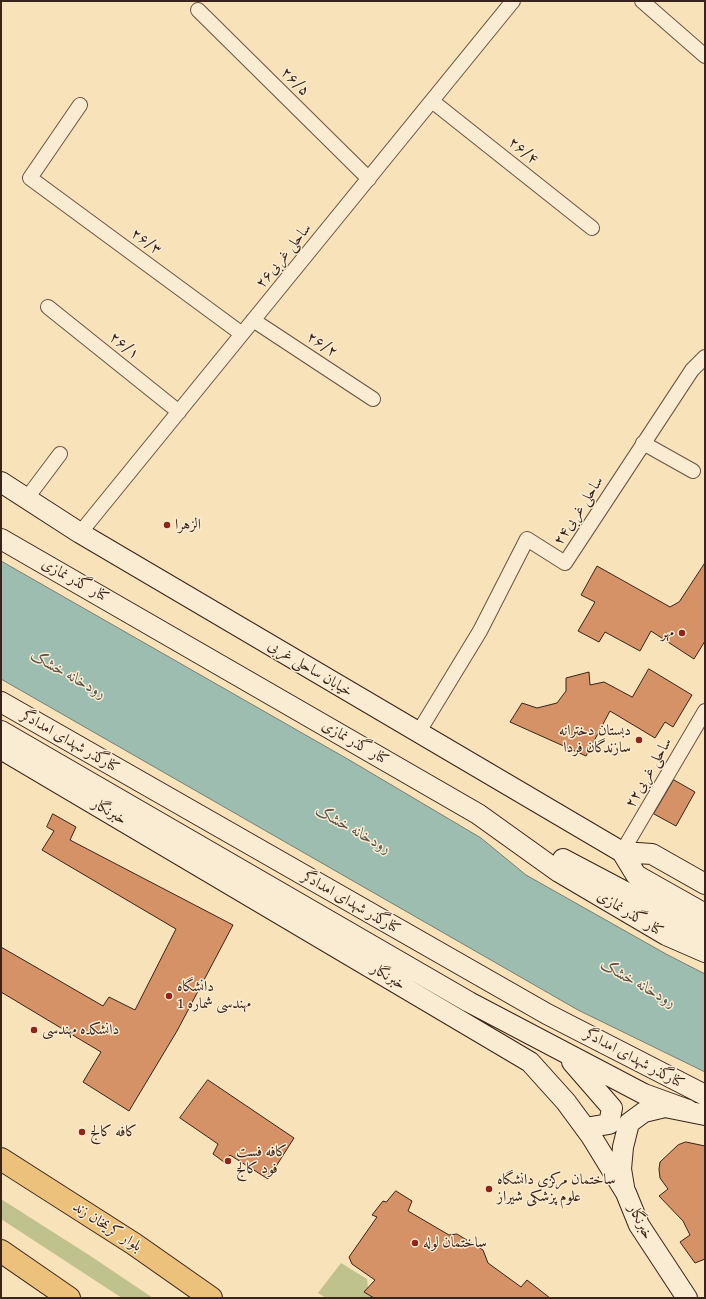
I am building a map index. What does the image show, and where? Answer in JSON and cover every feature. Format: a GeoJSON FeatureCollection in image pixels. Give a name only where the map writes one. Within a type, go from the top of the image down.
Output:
{"type":"FeatureCollection","features":[{"type":"Feature","properties":{"kind":"main road","name":"خیابان ساحلی غربی"},"geometry":{"type":"LineString","coordinates":[[1,482],[80,533],[622,852],[652,854],[705,884]]}},
{"type":"Feature","properties":{"kind":"main road","name":"کنار گذر نمازی"},"geometry":{"type":"LineString","coordinates":[[1,539],[478,814],[559,872],[666,935],[705,952]]}},
{"type":"Feature","properties":{"kind":"main road","name":"کنارگذر شهدای امدادگر"},"geometry":{"type":"LineString","coordinates":[[1,702],[547,1014],[705,1095]]}},
{"type":"Feature","properties":{"kind":"main road"},"geometry":{"type":"LineString","coordinates":[[1,731],[469,1002],[644,1094],[697,1113]]}},
{"type":"Feature","properties":{"kind":"main road","name":"خبرنگار"},"geometry":{"type":"LineString","coordinates":[[1,749],[530,1062],[566,1102],[585,1128],[626,1193],[639,1225],[687,1298]]}},
{"type":"Feature","properties":{"kind":"main road"},"geometry":{"type":"LineString","coordinates":[[478,814],[705,934]]}},
{"type":"Feature","properties":{"kind":"main road","name":"خیابان ساحلی غربی"},"geometry":{"type":"LineString","coordinates":[[622,852],[636,875],[705,914]]}},
{"type":"Feature","properties":{"kind":"main road"},"geometry":{"type":"LineString","coordinates":[[562,1051],[600,1092],[612,1108],[609,1124],[585,1128]]}},
{"type":"Feature","properties":{"kind":"main road"},"geometry":{"type":"LineString","coordinates":[[626,1193],[621,1169],[623,1147],[629,1123],[644,1112],[665,1107],[697,1113]]}},
{"type":"Feature","properties":{"kind":"main road","name":"بلوار کریمخان زند"},"geometry":{"type":"LineString","coordinates":[[1,1159],[134,1244],[211,1298]]}},
{"type":"Feature","properties":{"kind":"main road"},"geometry":{"type":"LineString","coordinates":[[1,1251],[69,1298]]}},
{"type":"Feature","properties":{"kind":"street","name":"ساحلی غربی۲۶"},"geometry":{"type":"LineString","coordinates":[[80,533],[514,1]]}},
{"type":"Feature","properties":{"kind":"street"},"geometry":{"type":"LineString","coordinates":[[642,1],[705,56]]}},
{"type":"Feature","properties":{"kind":"street","name":"۲۶/۵"},"geometry":{"type":"LineString","coordinates":[[198,10],[368,179]]}},
{"type":"Feature","properties":{"kind":"street","name":"۲۶/۴"},"geometry":{"type":"LineString","coordinates":[[432,101],[592,228]]}},
{"type":"Feature","properties":{"kind":"street","name":"۲۶/۳"},"geometry":{"type":"LineString","coordinates":[[80,104],[30,178],[242,334]]}},
{"type":"Feature","properties":{"kind":"street","name":"۲۶/۱"},"geometry":{"type":"LineString","coordinates":[[48,307],[179,412]]}},
{"type":"Feature","properties":{"kind":"street","name":"۲۶/۲"},"geometry":{"type":"LineString","coordinates":[[253,320],[373,399]]}},
{"type":"Feature","properties":{"kind":"street","name":"ساحلی غربی۲۴"},"geometry":{"type":"LineString","coordinates":[[418,732],[480,631],[527,539],[565,563],[692,370],[705,357]]}},
{"type":"Feature","properties":{"kind":"street"},"geometry":{"type":"LineString","coordinates":[[643,443],[693,471]]}},
{"type":"Feature","properties":{"kind":"street"},"geometry":{"type":"LineString","coordinates":[[27,498],[60,454]]}},
{"type":"Feature","properties":{"kind":"street","name":"ساحلی غربی۲۲"},"geometry":{"type":"LineString","coordinates":[[622,852],[705,711]]}},
{"type":"Feature","properties":{"kind":"green space"},"geometry":{"type":"Polygon","coordinates":[[[1,1199],[153,1298],[122,1298],[1,1219],[1,1199]]]}},
{"type":"Feature","properties":{"kind":"green space"},"geometry":{"type":"Polygon","coordinates":[[[341,1263],[367,1279],[368,1288],[364,1292],[374,1298],[326,1298],[318,1293],[341,1263]]]}},
{"type":"Feature","properties":{"kind":"water","name":"رودخانه خشک"},"geometry":{"type":"Polygon","coordinates":[[[1,561],[351,761],[481,838],[526,875],[666,954],[705,974],[705,1072],[578,1010],[1,679],[1,561]]]}},
{"type":"Feature","properties":{"kind":"building"},"geometry":{"type":"Polygon","coordinates":[[[705,563],[705,641],[694,659],[651,631],[640,651],[605,632],[599,642],[578,631],[595,602],[581,595],[597,566],[670,607],[679,602],[705,563]]]}},
{"type":"Feature","properties":{"kind":"building"},"geometry":{"type":"Polygon","coordinates":[[[649,669],[692,695],[673,727],[665,722],[655,738],[610,711],[586,756],[510,722],[522,703],[537,708],[557,703],[566,691],[566,678],[589,672],[590,685],[604,682],[632,697],[649,669]]]}},
{"type":"Feature","properties":{"kind":"building"},"geometry":{"type":"Polygon","coordinates":[[[674,780],[695,792],[676,826],[654,814],[674,780]]]}},
{"type":"Feature","properties":{"kind":"building"},"geometry":{"type":"Polygon","coordinates":[[[53,814],[76,827],[70,840],[233,925],[177,1031],[129,1111],[83,1082],[101,1052],[1,992],[1,947],[103,1006],[109,997],[135,1010],[176,929],[42,850],[54,831],[47,827],[53,814]]]}},
{"type":"Feature","properties":{"kind":"building"},"geometry":{"type":"Polygon","coordinates":[[[208,1080],[294,1138],[268,1179],[230,1155],[224,1162],[213,1154],[218,1144],[180,1118],[208,1080]]]}},
{"type":"Feature","properties":{"kind":"building"},"geometry":{"type":"Polygon","coordinates":[[[686,1142],[705,1146],[705,1259],[695,1263],[680,1242],[690,1235],[683,1221],[659,1196],[668,1189],[660,1178],[660,1162],[678,1145],[686,1142]]]}},
{"type":"Feature","properties":{"kind":"building","name":"ساختمان لوله"},"geometry":{"type":"Polygon","coordinates":[[[396,1191],[412,1201],[408,1211],[449,1235],[457,1234],[483,1250],[488,1263],[521,1287],[527,1280],[550,1298],[374,1298],[364,1292],[375,1280],[352,1264],[349,1257],[377,1217],[372,1215],[383,1201],[386,1202],[396,1191]]]}},
{"type":"Feature","properties":{"kind":"place","name":"الزهرا"},"geometry":{"type":"Point","coordinates":[167,525]}},
{"type":"Feature","properties":{"kind":"place","name":"مهر"},"geometry":{"type":"Point","coordinates":[682,633]}},
{"type":"Feature","properties":{"kind":"place","name":"دبستان دخترانه سازندگان فردا"},"geometry":{"type":"Point","coordinates":[639,740]}},
{"type":"Feature","properties":{"kind":"place","name":"دانشگاه مهندسی شماره 1"},"geometry":{"type":"Point","coordinates":[169,996]}},
{"type":"Feature","properties":{"kind":"place","name":"دانشکده مهندسی"},"geometry":{"type":"Point","coordinates":[34,1030]}},
{"type":"Feature","properties":{"kind":"place","name":"کافه کالج"},"geometry":{"type":"Point","coordinates":[82,1132]}},
{"type":"Feature","properties":{"kind":"place","name":"کافه فست فود کالج"},"geometry":{"type":"Point","coordinates":[228,1161]}},
{"type":"Feature","properties":{"kind":"place","name":"ساختمان مرکزی دانشگاه علوم پزشکی شیراز"},"geometry":{"type":"Point","coordinates":[489,1189]}},
{"type":"Feature","properties":{"kind":"place","name":"ساختمان لوله"},"geometry":{"type":"Point","coordinates":[415,1243]}}]}
